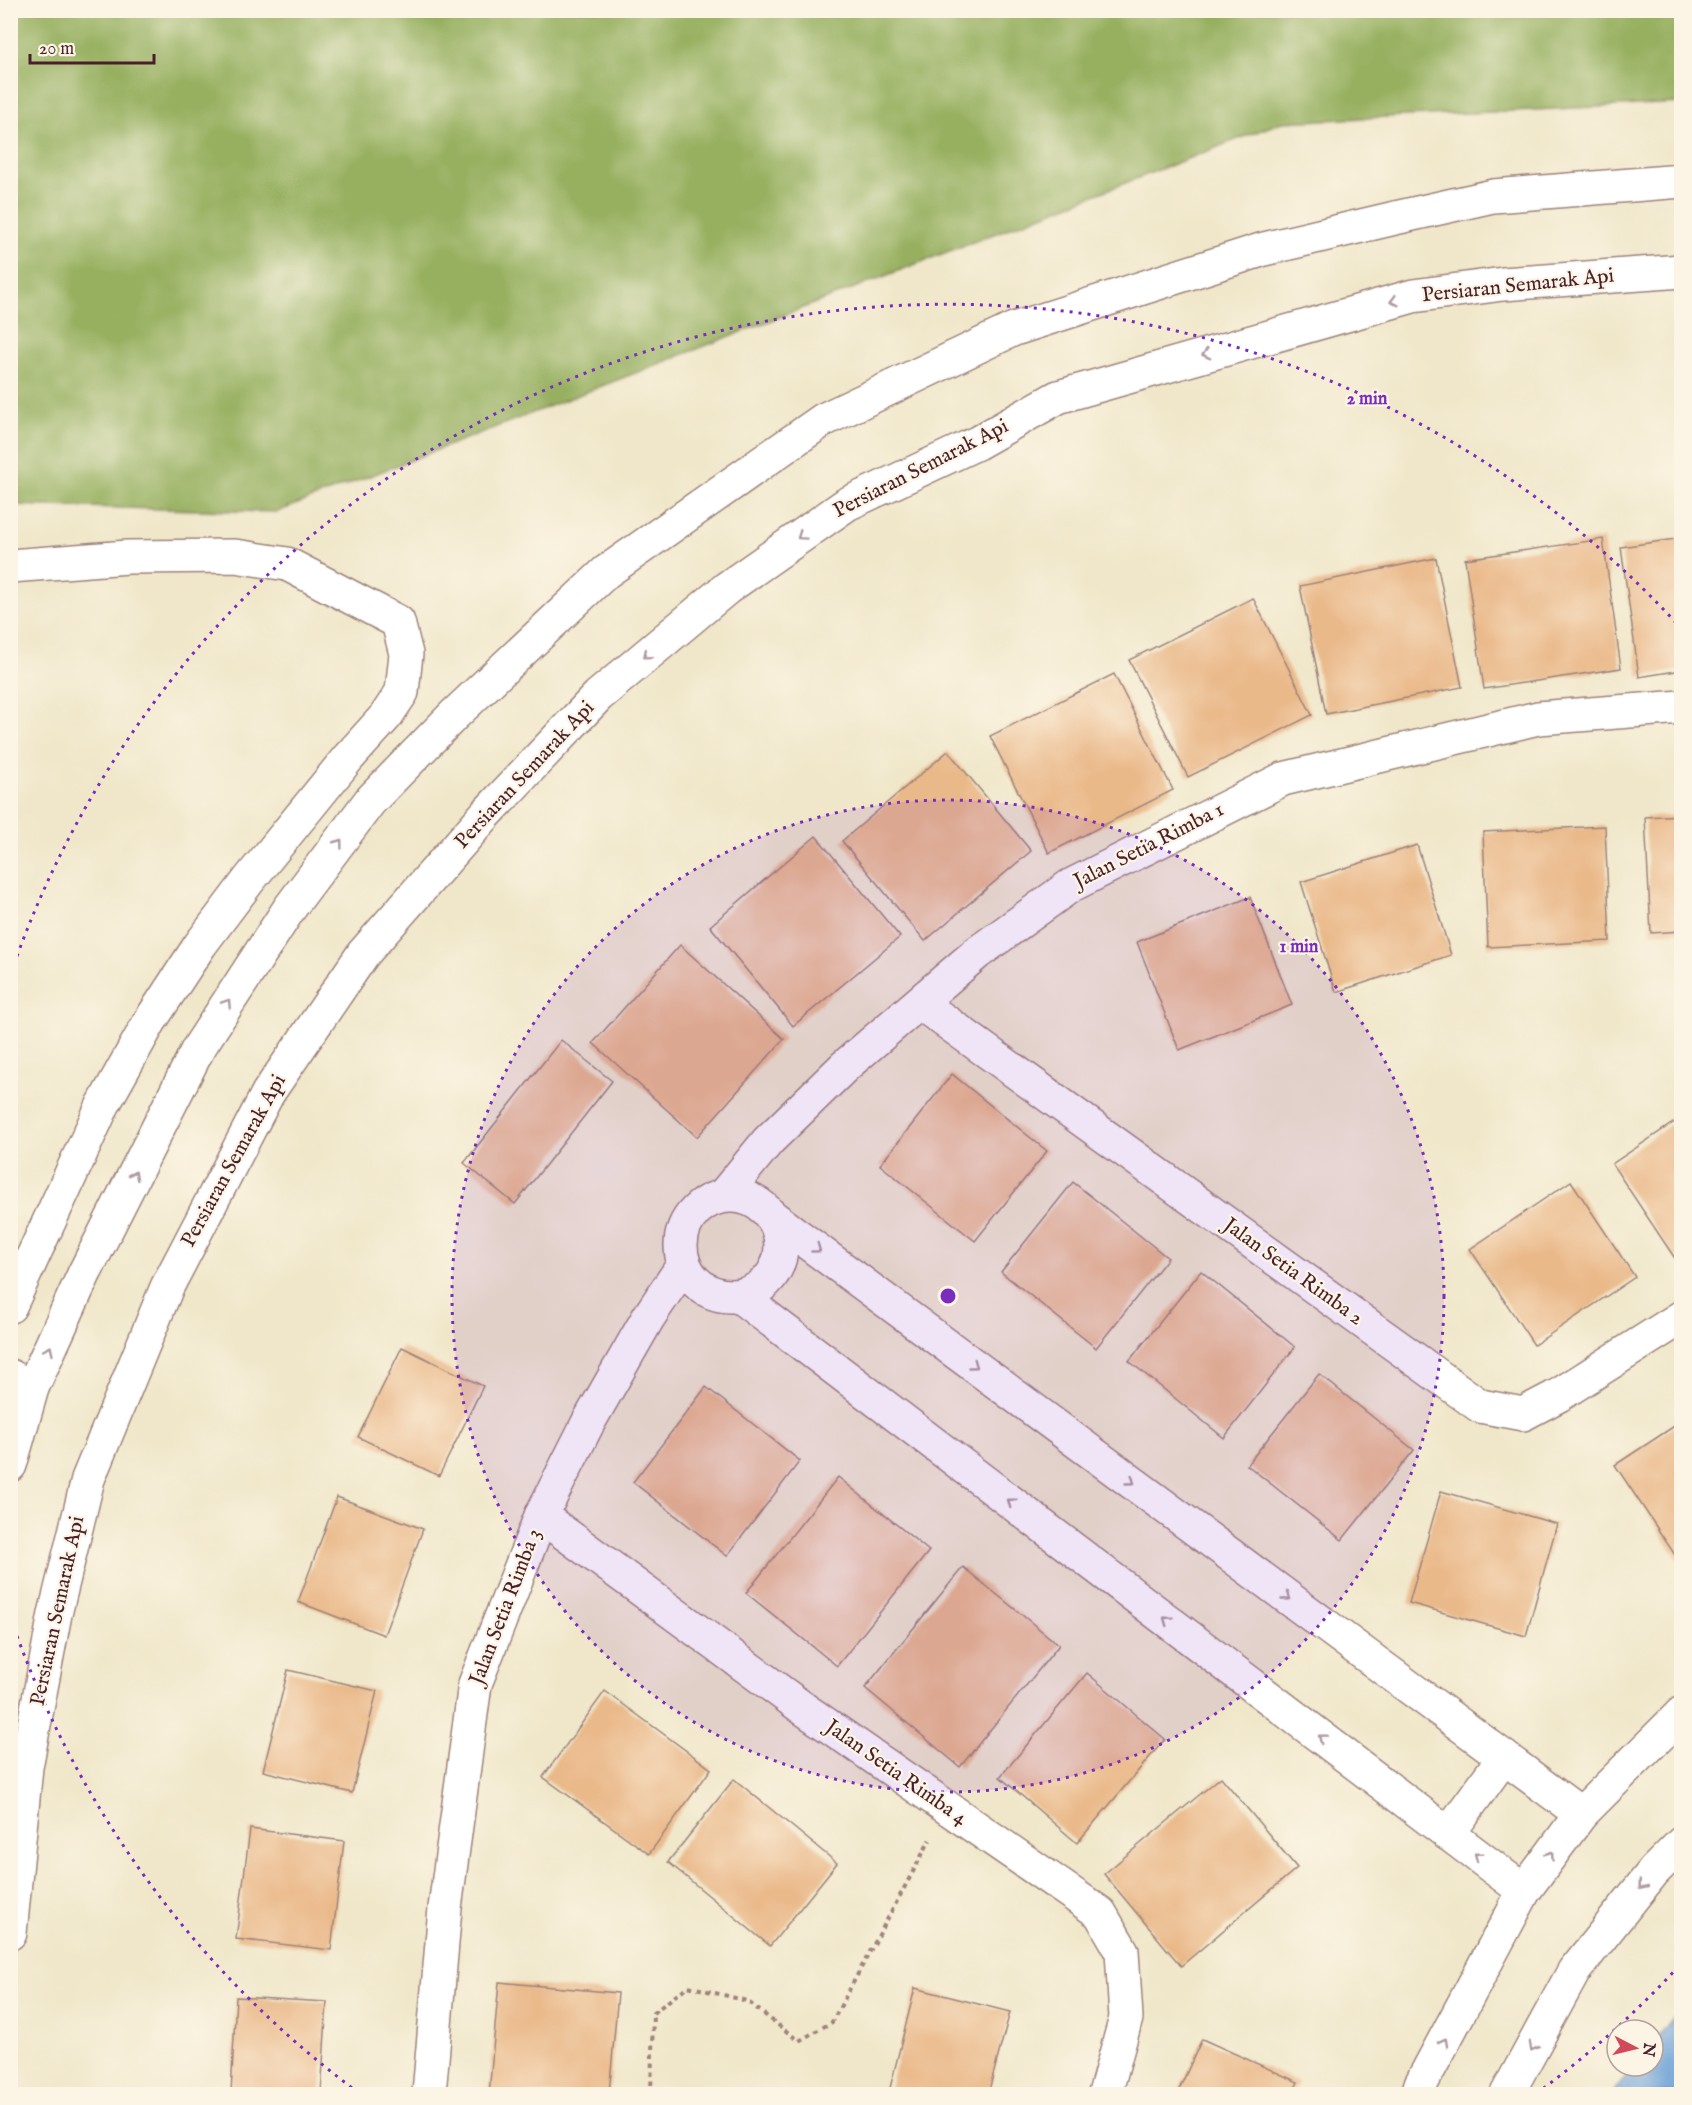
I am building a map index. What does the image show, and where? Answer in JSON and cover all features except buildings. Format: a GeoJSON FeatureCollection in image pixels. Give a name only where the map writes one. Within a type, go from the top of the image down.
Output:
{"type":"FeatureCollection","features":[{"type":"Feature","properties":{"kind":"street"},"geometry":{"type":"LineString","coordinates":[[10,1465],[21,1382],[84,1274],[198,1048],[289,909],[370,801],[454,715],[606,572],[823,420],[1014,329],[1264,249],[1406,215],[1493,196],[1682,181]]}},
{"type":"Feature","properties":{"kind":"street","name":"Persiaran Semarak Api"},"geometry":{"type":"LineString","coordinates":[[10,1933],[26,1767],[55,1614],[88,1479],[166,1287],[268,1093],[363,954],[486,814],[598,696],[727,588],[847,504],[977,443],[1058,397],[1413,296],[1503,284],[1682,271]]}},
{"type":"Feature","properties":{"kind":"street"},"geometry":{"type":"LineString","coordinates":[[10,566],[129,557],[176,556],[235,556],[287,564],[398,622],[406,654],[402,693],[386,716],[348,758],[249,880],[200,945],[150,1021],[103,1105],[10,1306]]}},
{"type":"Feature","properties":{"kind":"street","name":"Jalan Setia Rimba 1"},"geometry":{"type":"LineString","coordinates":[[723,1196],[768,1142],[845,1066],[977,953],[1070,886],[1283,779],[1538,718],[1682,707]]}},
{"type":"Feature","properties":{"kind":"street","name":"Jalan Setia Rimba 2"},"geometry":{"type":"LineString","coordinates":[[920,1003],[1479,1406],[1523,1414],[1559,1395],[1682,1317]]}},
{"type":"Feature","properties":{"kind":"street"},"geometry":{"type":"LineString","coordinates":[[770,1215],[779,1234],[780,1254],[773,1273],[758,1288],[739,1296],[722,1296],[706,1290],[693,1279],[684,1264],[681,1242],[688,1221],[709,1201],[723,1196],[749,1199],[1581,1814]]}},
{"type":"Feature","properties":{"kind":"street","name":"Jalan Setia Rimba 3"},"geometry":{"type":"LineString","coordinates":[[429,2094],[444,1908],[475,1684],[541,1516],[588,1423],[648,1318],[684,1264]]}},
{"type":"Feature","properties":{"kind":"street"},"geometry":{"type":"LineString","coordinates":[[739,1296],[1524,1891]]}},
{"type":"Feature","properties":{"kind":"street","name":"Jalan Setia Rimba 4"},"geometry":{"type":"LineString","coordinates":[[541,1516],[804,1710],[1100,1913],[1122,1951],[1126,2018],[1105,2094]]}},
{"type":"Feature","properties":{"kind":"street"},"geometry":{"type":"LineString","coordinates":[[1418,2094],[1524,1891],[1581,1814],[1682,1713]]}},
{"type":"Feature","properties":{"kind":"street"},"geometry":{"type":"LineString","coordinates":[[1448,1834],[1504,1757]]}},
{"type":"Feature","properties":{"kind":"street"},"geometry":{"type":"LineString","coordinates":[[1507,2094],[1574,1971],[1654,1871],[1682,1843]]}},
{"type":"Feature","properties":{"kind":"path"},"geometry":{"type":"LineString","coordinates":[[651,2094],[653,2013],[688,1986],[747,2001],[799,2041],[832,2022],[947,1808]]}},
{"type":"Feature","properties":{"kind":"green space"},"geometry":{"type":"Polygon","coordinates":[[[11,10],[1681,11],[1681,103],[1282,122],[277,512],[11,505],[11,10]]]}},
{"type":"Feature","properties":{"kind":"water"},"geometry":{"type":"Polygon","coordinates":[[[1681,2009],[1681,2094],[1612,2094],[1625,2078],[1665,2078],[1665,2029],[1681,2009]]]}}]}
